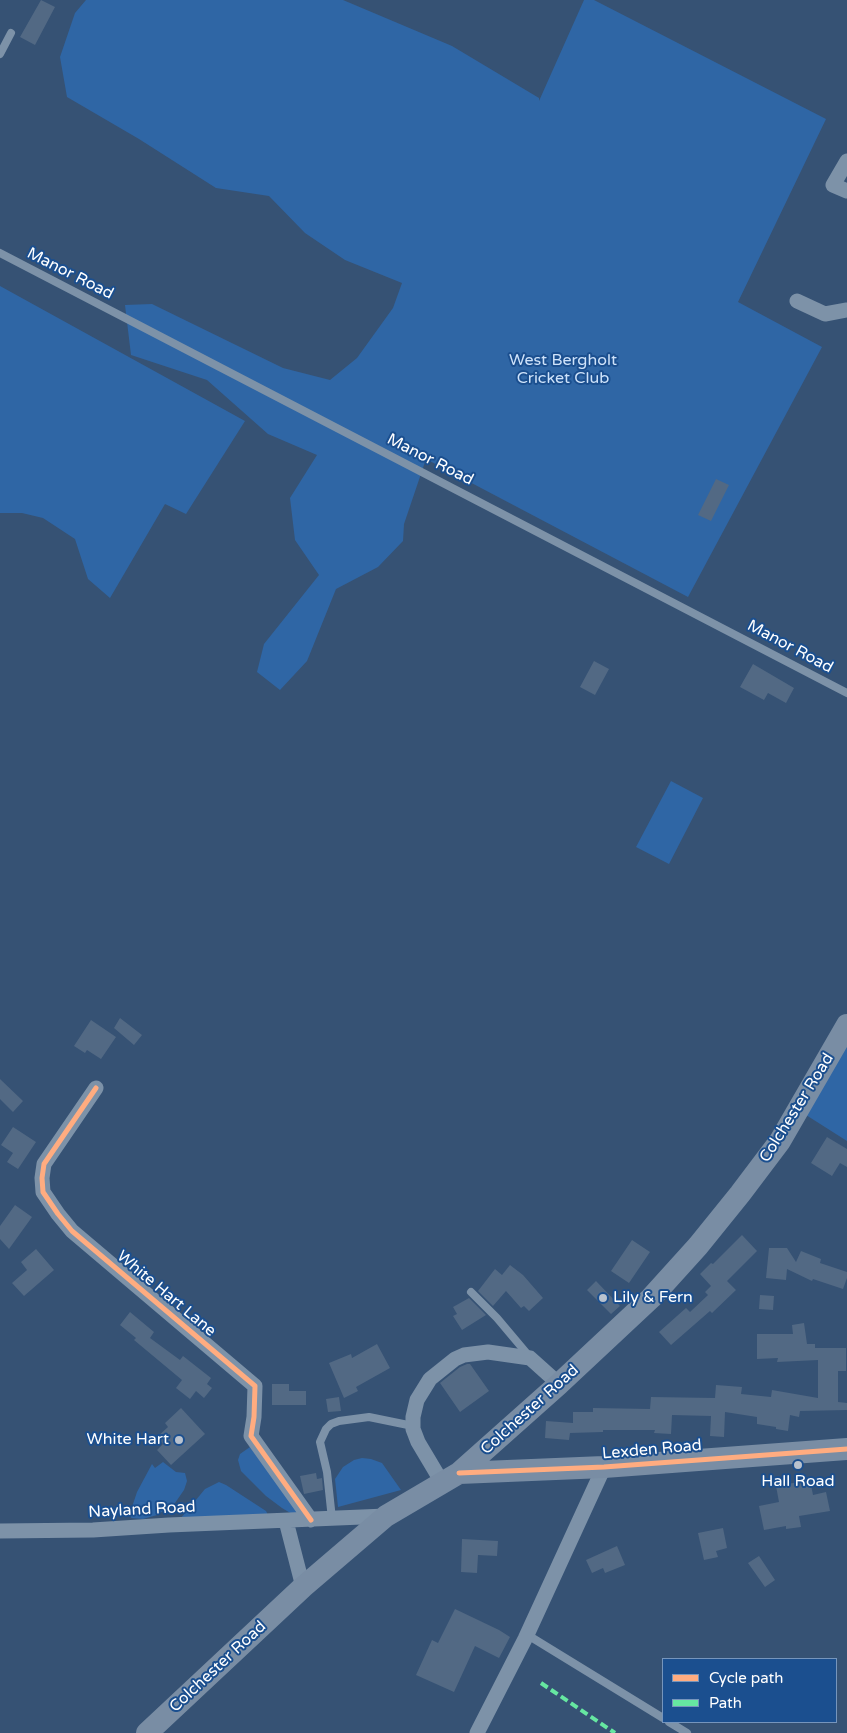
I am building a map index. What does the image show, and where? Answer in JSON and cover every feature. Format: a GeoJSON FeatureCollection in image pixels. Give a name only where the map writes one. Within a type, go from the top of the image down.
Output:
{"type":"FeatureCollection","features":[{"type":"Feature","properties":{"kind":"main road","name":"Colchester Road"},"geometry":{"type":"LineString","coordinates":[[147,1733],[303,1587],[386,1516],[451,1479],[559,1384],[651,1298],[698,1246],[780,1141],[847,1025]]}},
{"type":"Feature","properties":{"kind":"main road","name":"Lexden Road"},"geometry":{"type":"LineString","coordinates":[[451,1479],[847,1448]]}},
{"type":"Feature","properties":{"kind":"street"},"geometry":{"type":"LineString","coordinates":[[847,161],[833,184],[847,192]]}},
{"type":"Feature","properties":{"kind":"street"},"geometry":{"type":"LineString","coordinates":[[797,301],[825,314],[847,310]]}},
{"type":"Feature","properties":{"kind":"street","name":"White Hart Lane"},"geometry":{"type":"LineString","coordinates":[[96,1088],[44,1164],[42,1178],[44,1192],[58,1214],[72,1230],[254,1386],[254,1418],[251,1436],[311,1520]]}},
{"type":"Feature","properties":{"kind":"street"},"geometry":{"type":"LineString","coordinates":[[451,1479],[418,1442],[413,1426],[413,1417],[418,1400],[423,1388],[430,1379],[455,1359],[464,1355],[488,1352],[530,1358],[559,1384]]}},
{"type":"Feature","properties":{"kind":"street"},"geometry":{"type":"LineString","coordinates":[[477,1733],[526,1634],[604,1467]]}},
{"type":"Feature","properties":{"kind":"street","name":"Nayland Road"},"geometry":{"type":"LineString","coordinates":[[0,1531],[93,1530],[386,1516]]}},
{"type":"Feature","properties":{"kind":"street"},"geometry":{"type":"LineString","coordinates":[[286,1521],[303,1587]]}},
{"type":"Feature","properties":{"kind":"lane"},"geometry":{"type":"LineString","coordinates":[[0,54],[11,33]]}},
{"type":"Feature","properties":{"kind":"lane","name":"Manor Road"},"geometry":{"type":"LineString","coordinates":[[0,253],[847,693]]}},
{"type":"Feature","properties":{"kind":"lane"},"geometry":{"type":"LineString","coordinates":[[471,1292],[498,1318],[530,1358]]}},
{"type":"Feature","properties":{"kind":"lane"},"geometry":{"type":"LineString","coordinates":[[332,1519],[327,1472],[320,1442],[326,1429],[331,1424],[339,1421],[369,1417],[413,1426]]}},
{"type":"Feature","properties":{"kind":"lane"},"geometry":{"type":"LineString","coordinates":[[526,1634],[662,1717]]}},
{"type":"Feature","properties":{"kind":"lane"},"geometry":{"type":"LineString","coordinates":[[671,1723],[687,1733]]}},
{"type":"Feature","properties":{"kind":"green space","name":"West Bergholt Cricket Club"},"geometry":{"type":"Polygon","coordinates":[[[86,0],[343,0],[452,46],[539,98],[539,101],[584,0],[594,0],[826,119],[738,302],[822,347],[688,597],[426,459],[404,524],[403,541],[378,567],[336,589],[307,661],[280,690],[257,672],[264,644],[319,575],[295,540],[290,498],[317,455],[268,434],[207,380],[131,355],[125,305],[152,304],[283,368],[330,380],[357,358],[393,308],[402,283],[345,260],[305,233],[269,196],[216,188],[139,139],[67,97],[60,57],[75,13],[86,0]]]}},
{"type":"Feature","properties":{"kind":"green space"},"geometry":{"type":"Polygon","coordinates":[[[0,286],[245,421],[186,514],[165,504],[110,598],[88,579],[75,539],[43,518],[22,513],[0,513],[0,286]]]}},
{"type":"Feature","properties":{"kind":"green space"},"geometry":{"type":"Polygon","coordinates":[[[671,781],[703,798],[669,864],[636,847],[671,781]]]}},
{"type":"Feature","properties":{"kind":"green space"},"geometry":{"type":"Polygon","coordinates":[[[847,1045],[847,1141],[806,1115],[847,1045]]]}},
{"type":"Feature","properties":{"kind":"green space"},"geometry":{"type":"Polygon","coordinates":[[[250,1447],[299,1512],[292,1514],[282,1508],[266,1496],[241,1471],[238,1460],[240,1454],[250,1447]]]}},
{"type":"Feature","properties":{"kind":"green space"},"geometry":{"type":"Polygon","coordinates":[[[362,1458],[382,1463],[401,1490],[338,1507],[335,1479],[343,1467],[354,1460],[362,1458]]]}},
{"type":"Feature","properties":{"kind":"green space"},"geometry":{"type":"Polygon","coordinates":[[[163,1462],[176,1472],[185,1473],[187,1481],[184,1490],[175,1503],[157,1515],[143,1519],[131,1518],[137,1492],[152,1464],[155,1468],[163,1462]]]}},
{"type":"Feature","properties":{"kind":"green space"},"geometry":{"type":"Polygon","coordinates":[[[219,1482],[266,1511],[268,1515],[181,1518],[205,1489],[219,1482]]]}},
{"type":"Feature","properties":{"kind":"building"},"geometry":{"type":"Polygon","coordinates":[[[41,0],[55,7],[35,45],[20,37],[41,0]]]}},
{"type":"Feature","properties":{"kind":"building"},"geometry":{"type":"Polygon","coordinates":[[[716,479],[729,485],[711,521],[698,515],[716,479]]]}},
{"type":"Feature","properties":{"kind":"building"},"geometry":{"type":"Polygon","coordinates":[[[594,661],[609,669],[595,695],[580,687],[594,661]]]}},
{"type":"Feature","properties":{"kind":"building"},"geometry":{"type":"Polygon","coordinates":[[[753,664],[794,688],[786,703],[768,693],[764,700],[740,687],[753,664]]]}},
{"type":"Feature","properties":{"kind":"building"},"geometry":{"type":"Polygon","coordinates":[[[120,1018],[142,1035],[134,1045],[114,1028],[120,1018]]]}},
{"type":"Feature","properties":{"kind":"building"},"geometry":{"type":"Polygon","coordinates":[[[91,1020],[116,1037],[101,1059],[87,1050],[85,1053],[74,1046],[91,1020]]]}},
{"type":"Feature","properties":{"kind":"building"},"geometry":{"type":"Polygon","coordinates":[[[0,1079],[23,1101],[13,1112],[0,1099],[0,1079]]]}},
{"type":"Feature","properties":{"kind":"building"},"geometry":{"type":"Polygon","coordinates":[[[13,1127],[36,1142],[18,1169],[7,1162],[13,1153],[1,1145],[13,1127]]]}},
{"type":"Feature","properties":{"kind":"building"},"geometry":{"type":"Polygon","coordinates":[[[827,1137],[847,1149],[847,1167],[840,1163],[832,1176],[811,1163],[827,1137]]]}},
{"type":"Feature","properties":{"kind":"building"},"geometry":{"type":"Polygon","coordinates":[[[15,1205],[32,1217],[9,1249],[0,1239],[0,1226],[15,1205]]]}},
{"type":"Feature","properties":{"kind":"building"},"geometry":{"type":"Polygon","coordinates":[[[742,1235],[757,1251],[727,1281],[736,1290],[712,1313],[710,1311],[671,1345],[659,1332],[686,1308],[690,1312],[708,1295],[705,1292],[711,1286],[700,1274],[711,1263],[713,1264],[742,1235]]]}},
{"type":"Feature","properties":{"kind":"building"},"geometry":{"type":"Polygon","coordinates":[[[632,1240],[650,1252],[629,1283],[611,1271],[632,1240]]]}},
{"type":"Feature","properties":{"kind":"building"},"geometry":{"type":"Polygon","coordinates":[[[769,1248],[787,1248],[796,1262],[801,1251],[821,1259],[820,1263],[847,1272],[843,1289],[813,1279],[812,1281],[787,1269],[786,1280],[766,1278],[769,1248]]]}},
{"type":"Feature","properties":{"kind":"building"},"geometry":{"type":"Polygon","coordinates":[[[36,1249],[54,1270],[24,1296],[12,1283],[27,1270],[21,1262],[36,1249]]]}},
{"type":"Feature","properties":{"kind":"building"},"geometry":{"type":"Polygon","coordinates":[[[510,1265],[523,1275],[543,1298],[529,1311],[524,1306],[521,1308],[506,1291],[493,1306],[478,1291],[495,1269],[502,1275],[510,1265]]]}},
{"type":"Feature","properties":{"kind":"building","name":"Lily & Fern"},"geometry":{"type":"Polygon","coordinates":[[[596,1281],[620,1306],[611,1314],[587,1290],[596,1281]]]}},
{"type":"Feature","properties":{"kind":"building"},"geometry":{"type":"Polygon","coordinates":[[[760,1295],[774,1296],[773,1310],[759,1309],[760,1295]]]}},
{"type":"Feature","properties":{"kind":"building"},"geometry":{"type":"Polygon","coordinates":[[[469,1298],[486,1315],[462,1330],[453,1316],[457,1314],[453,1307],[469,1298]]]}},
{"type":"Feature","properties":{"kind":"building"},"geometry":{"type":"Polygon","coordinates":[[[130,1312],[154,1332],[150,1338],[180,1360],[183,1356],[211,1378],[207,1384],[212,1388],[204,1398],[196,1391],[190,1399],[176,1388],[182,1380],[134,1340],[136,1338],[120,1325],[130,1312]]]}},
{"type":"Feature","properties":{"kind":"building"},"geometry":{"type":"Polygon","coordinates":[[[804,1323],[807,1344],[815,1344],[815,1348],[846,1348],[846,1371],[838,1371],[838,1402],[847,1403],[847,1410],[800,1411],[799,1417],[790,1415],[788,1431],[757,1424],[757,1417],[725,1412],[724,1437],[710,1436],[711,1416],[672,1415],[671,1434],[654,1433],[655,1430],[603,1430],[603,1432],[570,1433],[569,1440],[545,1438],[546,1421],[573,1423],[573,1412],[593,1412],[593,1408],[650,1409],[651,1397],[715,1398],[716,1385],[742,1387],[741,1394],[771,1397],[772,1390],[818,1398],[818,1360],[777,1362],[778,1358],[757,1359],[757,1334],[793,1334],[792,1325],[804,1323]]]}},
{"type":"Feature","properties":{"kind":"building"},"geometry":{"type":"Polygon","coordinates":[[[377,1344],[390,1368],[356,1387],[358,1391],[344,1398],[329,1363],[351,1354],[352,1358],[377,1344]]]}},
{"type":"Feature","properties":{"kind":"building"},"geometry":{"type":"Polygon","coordinates":[[[470,1364],[489,1391],[460,1412],[440,1383],[460,1367],[470,1364]]]}},
{"type":"Feature","properties":{"kind":"building"},"geometry":{"type":"Polygon","coordinates":[[[272,1384],[289,1384],[289,1391],[306,1391],[306,1405],[272,1405],[272,1384]]]}},
{"type":"Feature","properties":{"kind":"building"},"geometry":{"type":"Polygon","coordinates":[[[339,1397],[341,1411],[328,1412],[326,1399],[339,1397]]]}},
{"type":"Feature","properties":{"kind":"building","name":"White Hart"},"geometry":{"type":"Polygon","coordinates":[[[181,1408],[205,1434],[171,1465],[157,1450],[163,1444],[157,1437],[168,1427],[165,1423],[181,1408]]]}},
{"type":"Feature","properties":{"kind":"building"},"geometry":{"type":"Polygon","coordinates":[[[316,1473],[317,1479],[322,1478],[323,1490],[304,1494],[300,1476],[316,1473]]]}},
{"type":"Feature","properties":{"kind":"building"},"geometry":{"type":"Polygon","coordinates":[[[810,1480],[813,1495],[826,1492],[830,1511],[799,1516],[801,1527],[786,1529],[786,1526],[764,1530],[759,1506],[779,1502],[776,1486],[810,1480]]]}},
{"type":"Feature","properties":{"kind":"building"},"geometry":{"type":"Polygon","coordinates":[[[723,1528],[727,1548],[716,1551],[718,1557],[704,1560],[698,1533],[723,1528]]]}},
{"type":"Feature","properties":{"kind":"building"},"geometry":{"type":"Polygon","coordinates":[[[462,1539],[498,1541],[497,1556],[478,1555],[477,1573],[461,1572],[462,1539]]]}},
{"type":"Feature","properties":{"kind":"building"},"geometry":{"type":"Polygon","coordinates":[[[617,1546],[625,1565],[605,1573],[603,1568],[592,1573],[586,1560],[617,1546]]]}},
{"type":"Feature","properties":{"kind":"building"},"geometry":{"type":"Polygon","coordinates":[[[759,1556],[775,1580],[765,1587],[748,1563],[759,1556]]]}},
{"type":"Feature","properties":{"kind":"building"},"geometry":{"type":"Polygon","coordinates":[[[455,1609],[510,1637],[499,1658],[475,1646],[454,1692],[416,1675],[432,1640],[438,1643],[455,1609]]]}},
{"type":"Feature","properties":{"kind":"marked path"},"geometry":{"type":"LineString","coordinates":[[541,1683],[615,1733]]}},
{"type":"Feature","properties":{"kind":"cycle path"},"geometry":{"type":"LineString","coordinates":[[96,1088],[44,1164],[43,1192],[72,1231],[255,1386],[251,1436],[311,1520]]}},
{"type":"Feature","properties":{"kind":"cycle path"},"geometry":{"type":"LineString","coordinates":[[459,1473],[604,1467],[847,1449]]}},
{"type":"Feature","properties":{"kind":"place","name":"Lily & Fern"},"geometry":{"type":"Point","coordinates":[603,1298]}},
{"type":"Feature","properties":{"kind":"place","name":"White Hart"},"geometry":{"type":"Point","coordinates":[179,1440]}},
{"type":"Feature","properties":{"kind":"place","name":"Hall Road"},"geometry":{"type":"Point","coordinates":[798,1465]}}]}
